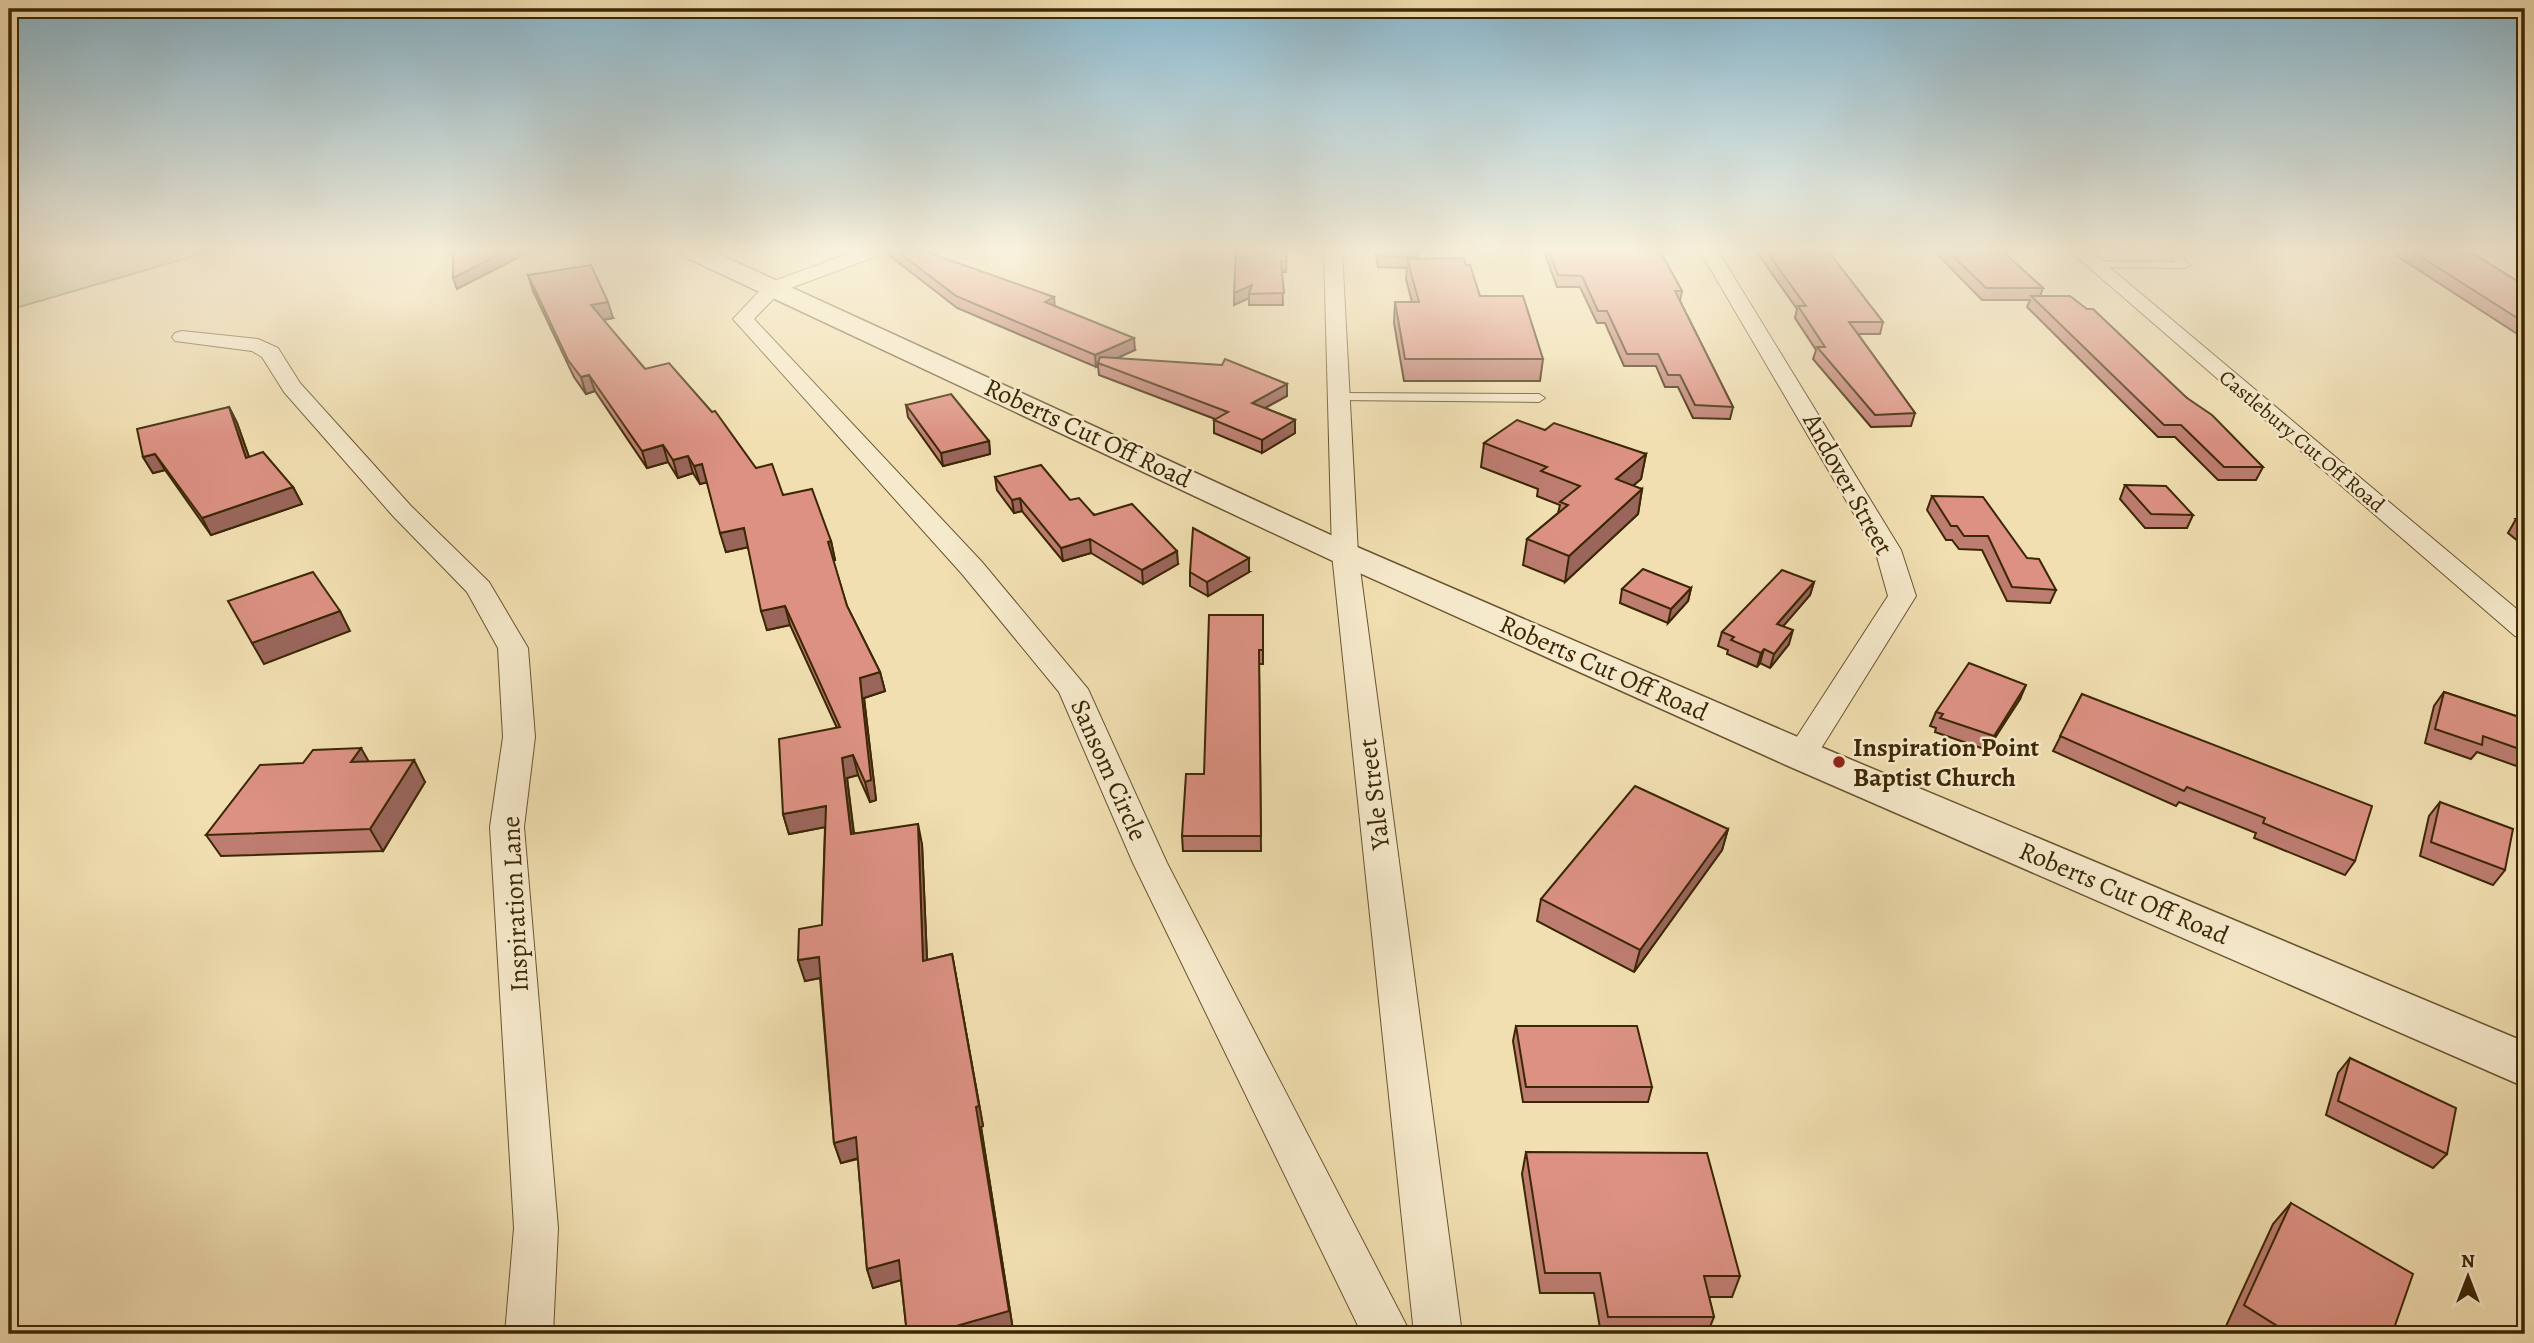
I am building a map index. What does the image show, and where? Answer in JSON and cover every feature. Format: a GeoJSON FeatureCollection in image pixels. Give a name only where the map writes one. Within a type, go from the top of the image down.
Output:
{"type":"FeatureCollection","features":[{"type":"Feature","properties":{"kind":"street","name":"Sansom Circle"},"geometry":{"type":"LineString","coordinates":[[748,314],[743,319],[972,568],[1073,689],[1150,863],[1387,1334]]}},
{"type":"Feature","properties":{"kind":"street","name":"Roberts Cut Off Road"},"geometry":{"type":"LineString","coordinates":[[829,314],[1345,554],[1801,755],[2525,1065]]}},
{"type":"Feature","properties":{"kind":"street","name":"Yale Street"},"geometry":{"type":"LineString","coordinates":[[1336,314],[1345,554],[1438,1334]]}},
{"type":"Feature","properties":{"kind":"street","name":"Andover Street"},"geometry":{"type":"LineString","coordinates":[[1747,314],[1881,538],[1902,596],[1801,755]]}},
{"type":"Feature","properties":{"kind":"street","name":"Castlebury Cut Off Road"},"geometry":{"type":"LineString","coordinates":[[2153,314],[2525,630]]}},
{"type":"Feature","properties":{"kind":"street","name":"Inspiration Lane"},"geometry":{"type":"LineString","coordinates":[[182,337],[258,345],[270,353],[292,387],[401,511],[479,588],[513,648],[519,737],[507,827],[536,1228],[529,1334]]}},
{"type":"Feature","properties":{"kind":"lane"},"geometry":{"type":"LineString","coordinates":[[1339,397],[1539,398]]}},
{"type":"Feature","properties":{"kind":"building"},"geometry":{"type":"Polygon","coordinates":[[[546,314],[598,314],[645,369],[669,363],[712,412],[715,411],[756,468],[772,464],[783,495],[812,489],[831,541],[828,542],[847,606],[880,672],[860,678],[871,780],[865,782],[853,755],[842,758],[851,834],[918,824],[923,961],[952,954],[979,1106],[976,1107],[1009,1311],[939,1331],[940,1334],[907,1334],[899,1260],[867,1269],[856,1137],[834,1143],[819,957],[798,960],[799,929],[822,925],[826,806],[783,814],[779,739],[840,727],[785,606],[761,611],[744,528],[720,533],[702,464],[694,466],[688,456],[673,460],[663,445],[642,451],[589,375],[581,377],[568,360],[546,314]]]}},
{"type":"Feature","properties":{"kind":"building"},"geometry":{"type":"Polygon","coordinates":[[[998,314],[1074,314],[1134,338],[1095,355],[998,314]]]}},
{"type":"Feature","properties":{"kind":"building"},"geometry":{"type":"Polygon","coordinates":[[[1397,314],[1529,314],[1543,359],[1405,359],[1397,314]]]}},
{"type":"Feature","properties":{"kind":"building"},"geometry":{"type":"Polygon","coordinates":[[[1608,314],[1686,314],[1733,407],[1695,405],[1680,375],[1668,375],[1658,354],[1627,354],[1608,314]]]}},
{"type":"Feature","properties":{"kind":"building"},"geometry":{"type":"Polygon","coordinates":[[[1803,314],[1877,314],[1883,322],[1849,322],[1915,413],[1875,415],[1817,347],[1825,347],[1803,314]]]}},
{"type":"Feature","properties":{"kind":"building"},"geometry":{"type":"Polygon","coordinates":[[[2049,314],[2098,314],[2187,398],[2212,415],[2263,467],[2224,467],[2181,425],[2164,425],[2049,314]]]}},
{"type":"Feature","properties":{"kind":"building"},"geometry":{"type":"Polygon","coordinates":[[[2510,314],[2525,314],[2525,323],[2510,314]]]}},
{"type":"Feature","properties":{"kind":"building"},"geometry":{"type":"Polygon","coordinates":[[[1100,357],[1222,365],[1225,359],[1287,384],[1252,403],[1295,420],[1262,440],[1214,420],[1228,412],[1098,363],[1100,357]]]}},
{"type":"Feature","properties":{"kind":"building"},"geometry":{"type":"Polygon","coordinates":[[[951,394],[989,441],[941,453],[906,405],[951,394]]]}},
{"type":"Feature","properties":{"kind":"building"},"geometry":{"type":"Polygon","coordinates":[[[229,407],[246,458],[263,452],[293,487],[202,518],[155,454],[143,457],[137,429],[229,407]]]}},
{"type":"Feature","properties":{"kind":"building"},"geometry":{"type":"Polygon","coordinates":[[[1517,420],[1545,430],[1554,423],[1646,454],[1616,479],[1642,489],[1569,556],[1527,539],[1568,505],[1560,502],[1580,486],[1541,471],[1547,467],[1484,443],[1517,420]]]}},
{"type":"Feature","properties":{"kind":"building"},"geometry":{"type":"Polygon","coordinates":[[[1041,465],[1070,500],[1079,498],[1094,515],[1132,504],[1177,551],[1142,570],[1090,539],[1061,548],[1020,498],[1012,500],[995,477],[1041,465]]]}},
{"type":"Feature","properties":{"kind":"building"},"geometry":{"type":"Polygon","coordinates":[[[2125,485],[2166,486],[2193,515],[2151,514],[2125,485]]]}},
{"type":"Feature","properties":{"kind":"building"},"geometry":{"type":"Polygon","coordinates":[[[1932,496],[1983,497],[2027,558],[2039,559],[2056,590],[2012,587],[1988,536],[1964,536],[1957,526],[1951,526],[1932,496]]]}},
{"type":"Feature","properties":{"kind":"building"},"geometry":{"type":"Polygon","coordinates":[[[2516,519],[2525,519],[2525,526],[2516,519]]]}},
{"type":"Feature","properties":{"kind":"building"},"geometry":{"type":"Polygon","coordinates":[[[1193,528],[1249,558],[1207,582],[1190,572],[1193,528]]]}},
{"type":"Feature","properties":{"kind":"building"},"geometry":{"type":"Polygon","coordinates":[[[1643,569],[1691,588],[1671,609],[1622,589],[1643,569]]]}},
{"type":"Feature","properties":{"kind":"building"},"geometry":{"type":"Polygon","coordinates":[[[1782,570],[1814,582],[1777,624],[1793,630],[1774,654],[1764,649],[1761,653],[1731,640],[1734,637],[1722,632],[1782,570]]]}},
{"type":"Feature","properties":{"kind":"building"},"geometry":{"type":"Polygon","coordinates":[[[313,572],[340,611],[252,643],[228,601],[313,572]]]}},
{"type":"Feature","properties":{"kind":"building"},"geometry":{"type":"Polygon","coordinates":[[[1209,615],[1263,615],[1263,650],[1259,650],[1261,836],[1182,836],[1186,774],[1204,774],[1209,615]]]}},
{"type":"Feature","properties":{"kind":"building"},"geometry":{"type":"Polygon","coordinates":[[[1969,663],[2026,685],[1994,736],[1940,718],[1943,714],[1936,712],[1969,663]]]}},
{"type":"Feature","properties":{"kind":"building"},"geometry":{"type":"Polygon","coordinates":[[[2444,692],[2525,719],[2525,751],[2483,736],[2482,745],[2435,729],[2444,692]]]}},
{"type":"Feature","properties":{"kind":"building"},"geometry":{"type":"Polygon","coordinates":[[[2082,694],[2372,806],[2355,861],[2263,823],[2265,818],[2187,787],[2184,791],[2060,736],[2082,694]]]}},
{"type":"Feature","properties":{"kind":"building"},"geometry":{"type":"Polygon","coordinates":[[[361,748],[351,762],[414,760],[370,829],[206,835],[260,765],[303,763],[313,750],[361,748]]]}},
{"type":"Feature","properties":{"kind":"building"},"geometry":{"type":"Polygon","coordinates":[[[1635,786],[1728,829],[1640,950],[1541,899],[1635,786]]]}},
{"type":"Feature","properties":{"kind":"building"},"geometry":{"type":"Polygon","coordinates":[[[2440,802],[2513,829],[2505,870],[2431,842],[2440,802]]]}},
{"type":"Feature","properties":{"kind":"building"},"geometry":{"type":"Polygon","coordinates":[[[1516,1026],[1637,1026],[1652,1087],[1526,1087],[1516,1026]]]}},
{"type":"Feature","properties":{"kind":"building"},"geometry":{"type":"Polygon","coordinates":[[[2350,1058],[2456,1108],[2447,1154],[2338,1101],[2350,1058]]]}},
{"type":"Feature","properties":{"kind":"building"},"geometry":{"type":"Polygon","coordinates":[[[1526,1152],[1707,1153],[1740,1276],[1704,1276],[1714,1317],[1608,1317],[1600,1273],[1545,1273],[1526,1152]]]}},
{"type":"Feature","properties":{"kind":"building"},"geometry":{"type":"Polygon","coordinates":[[[2291,1203],[2413,1274],[2392,1334],[2290,1334],[2244,1305],[2291,1203]]]}},
{"type":"Feature","properties":{"kind":"place","name":"Inspiration Point Baptist Church"},"geometry":{"type":"Point","coordinates":[1839,762]}}]}
